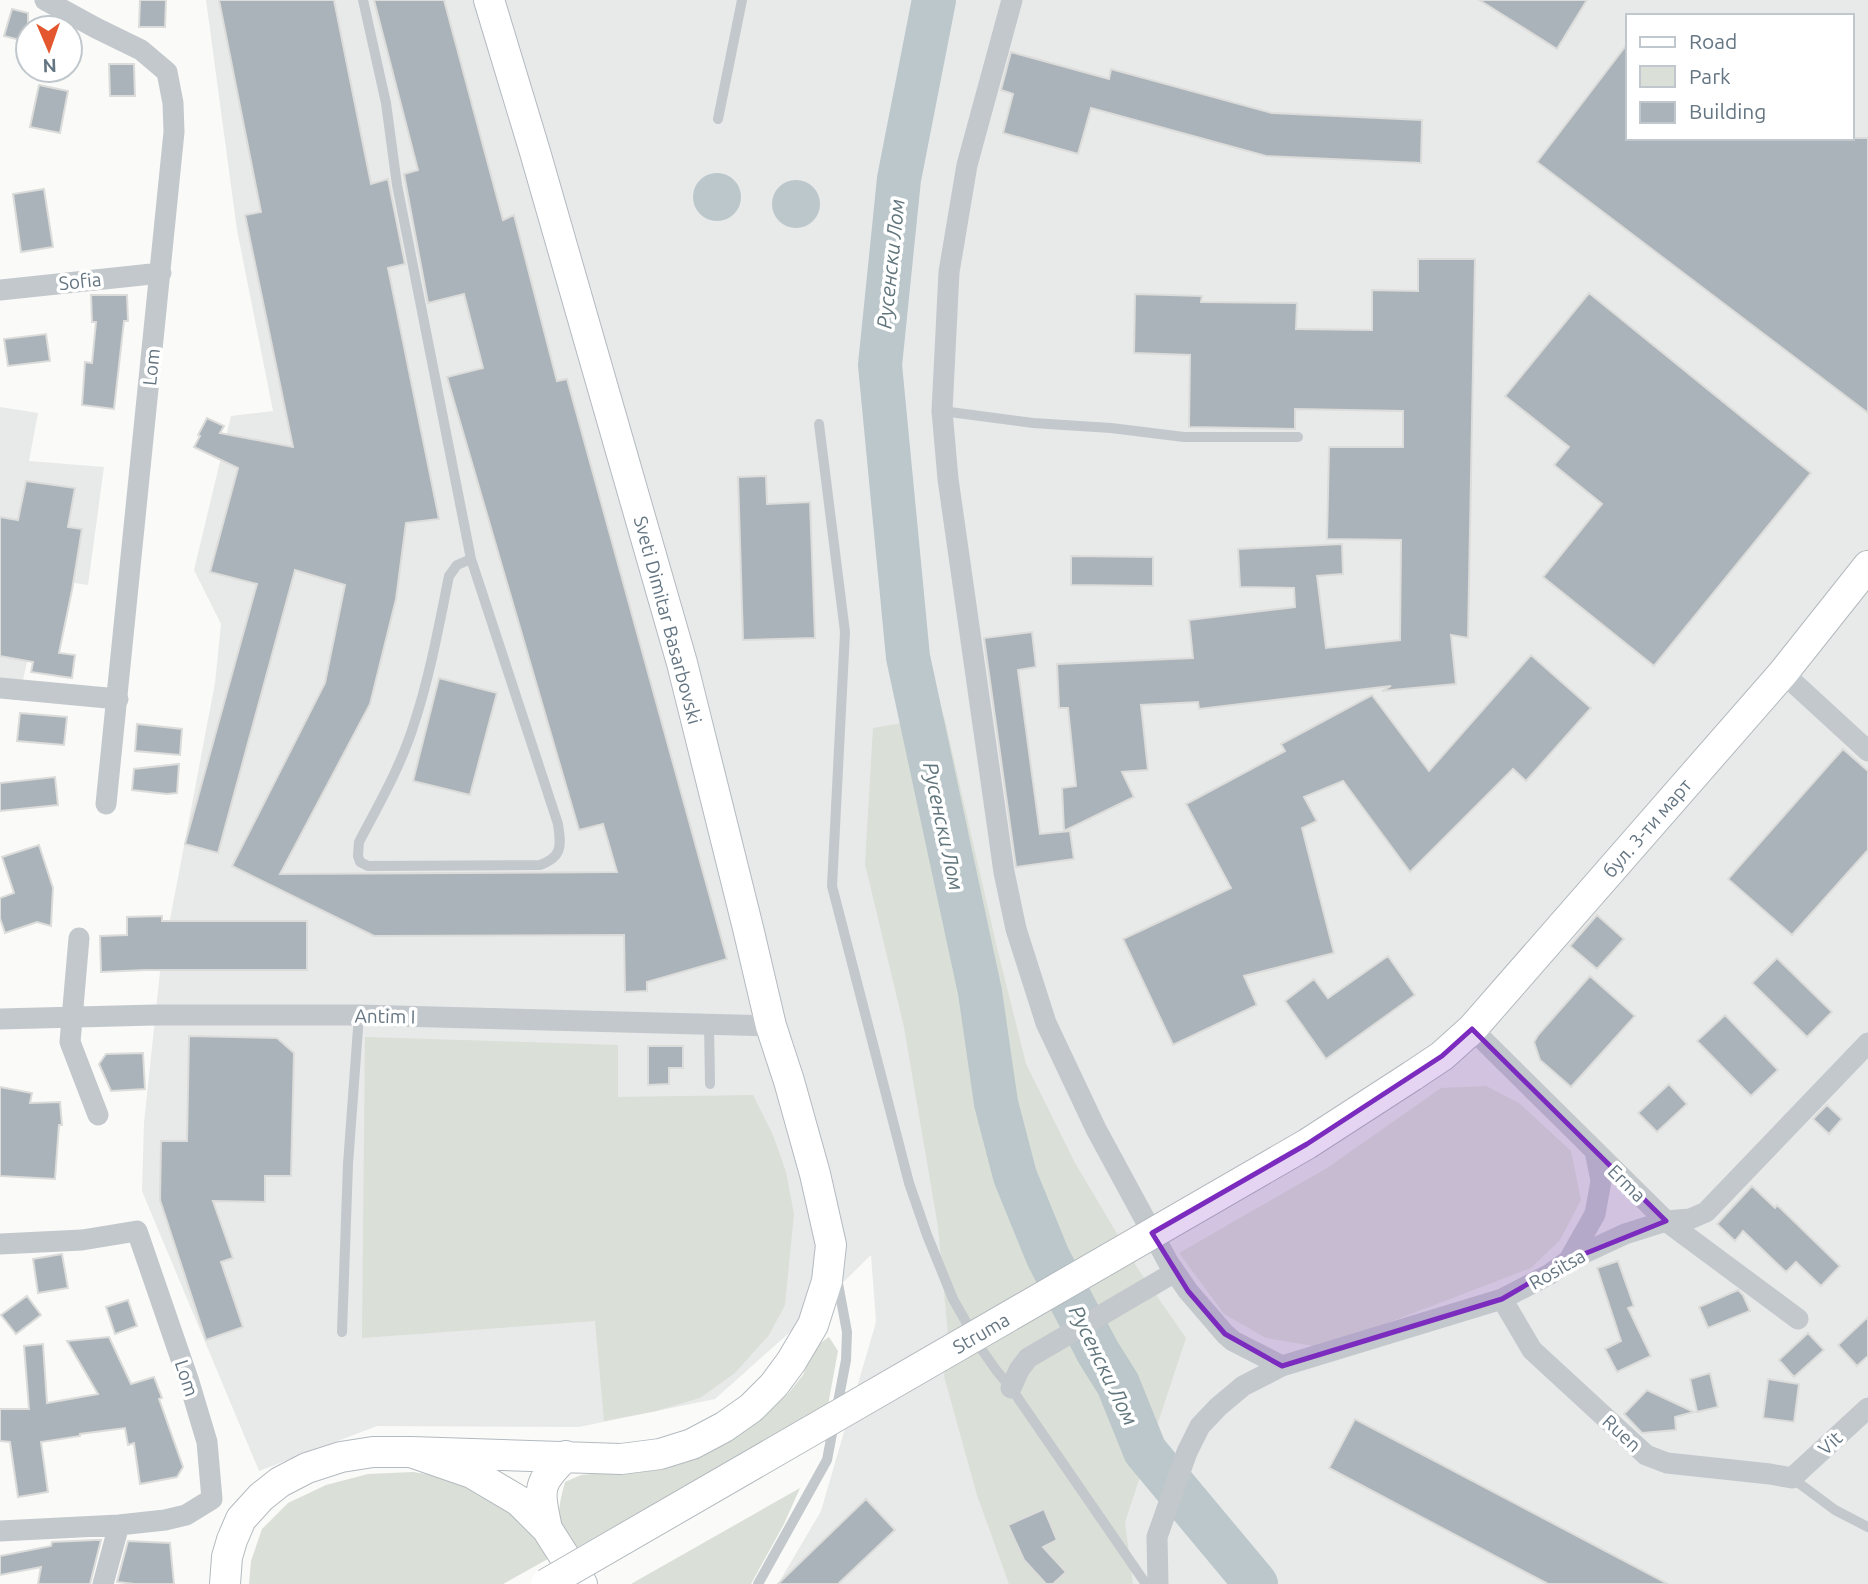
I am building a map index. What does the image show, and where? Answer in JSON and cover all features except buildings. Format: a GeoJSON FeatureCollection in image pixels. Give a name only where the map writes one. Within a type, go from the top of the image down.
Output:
{"type":"FeatureCollection","features":[{"type":"Feature","properties":{"kind":"street","name":"Lom"},"geometry":{"type":"LineString","coordinates":[[45,0],[141,50],[167,72],[173,103],[174,132],[161,273],[106,804]]}},
{"type":"Feature","properties":{"kind":"street","name":"Sveti Dimitar Basarbovski"},"geometry":{"type":"LineString","coordinates":[[225,1584],[227,1558],[232,1540],[242,1519],[261,1497],[280,1482],[307,1468],[341,1457],[373,1452],[411,1452],[621,1459],[660,1454],[692,1444],[724,1427],[751,1408],[774,1385],[813,1325],[827,1281],[831,1245],[816,1174],[771,1026],[682,663],[489,0]]}},
{"type":"Feature","properties":{"kind":"street"},"geometry":{"type":"LineString","coordinates":[[1012,0],[967,165],[949,272],[942,411],[948,479],[1004,872],[1016,929],[1046,1023],[1090,1118],[1168,1262],[1211,1319],[1233,1341],[1282,1366]]}},
{"type":"Feature","properties":{"kind":"street","name":"Sofia"},"geometry":{"type":"LineString","coordinates":[[0,290],[161,273]]}},
{"type":"Feature","properties":{"kind":"street","name":"бул. 3-ти март"},"geometry":{"type":"LineString","coordinates":[[1412,1076],[1442,1056],[1472,1029],[1783,673],[1868,566]]}},
{"type":"Feature","properties":{"kind":"street"},"geometry":{"type":"LineString","coordinates":[[1783,673],[1868,751]]}},
{"type":"Feature","properties":{"kind":"street"},"geometry":{"type":"LineString","coordinates":[[0,688],[118,699]]}},
{"type":"Feature","properties":{"kind":"street"},"geometry":{"type":"LineString","coordinates":[[79,938],[70,1042],[98,1115]]}},
{"type":"Feature","properties":{"kind":"street","name":"Antim I"},"geometry":{"type":"LineString","coordinates":[[0,1019],[155,1015],[359,1015],[771,1026]]}},
{"type":"Feature","properties":{"kind":"street","name":"Erma"},"geometry":{"type":"LineString","coordinates":[[1472,1029],[1666,1221],[1798,1319]]}},
{"type":"Feature","properties":{"kind":"street","name":"Rositsa"},"geometry":{"type":"LineString","coordinates":[[1158,1584],[1157,1537],[1188,1452],[1200,1426],[1242,1386],[1282,1366],[1502,1300],[1550,1274],[1569,1259],[1625,1234],[1666,1221],[1690,1219],[1706,1212],[1867,1047]]}},
{"type":"Feature","properties":{"kind":"street","name":"Struma"},"geometry":{"type":"LineString","coordinates":[[546,1584],[1307,1144],[1412,1076]]}},
{"type":"Feature","properties":{"kind":"street"},"geometry":{"type":"LineString","coordinates":[[1569,1259],[1595,1214],[1601,1181],[1595,1150]]}},
{"type":"Feature","properties":{"kind":"street","name":"Lom"},"geometry":{"type":"LineString","coordinates":[[0,1244],[82,1240],[137,1231],[207,1442],[212,1499],[186,1515],[119,1525]]}},
{"type":"Feature","properties":{"kind":"street"},"geometry":{"type":"LineString","coordinates":[[1011,1388],[1028,1358],[1175,1272]]}},
{"type":"Feature","properties":{"kind":"street","name":"Ruen"},"geometry":{"type":"LineString","coordinates":[[1502,1300],[1532,1350],[1646,1455],[1667,1463],[1793,1478]]}},
{"type":"Feature","properties":{"kind":"street","name":"Vit"},"geometry":{"type":"LineString","coordinates":[[1793,1478],[1868,1408]]}},
{"type":"Feature","properties":{"kind":"street"},"geometry":{"type":"LineString","coordinates":[[411,1452],[472,1473],[519,1501],[547,1529],[582,1584]]}},
{"type":"Feature","properties":{"kind":"street"},"geometry":{"type":"LineString","coordinates":[[547,1529],[540,1497],[544,1481],[549,1472],[566,1456]]}},
{"type":"Feature","properties":{"kind":"street"},"geometry":{"type":"LineString","coordinates":[[0,1531],[119,1525],[103,1584]]}},
{"type":"Feature","properties":{"kind":"lane"},"geometry":{"type":"LineString","coordinates":[[363,0],[386,103],[397,184],[471,559],[558,824],[561,842],[558,854],[550,862],[540,865],[368,866],[360,863],[359,842],[401,759],[415,723],[449,576],[457,565],[471,559]]}},
{"type":"Feature","properties":{"kind":"lane"},"geometry":{"type":"LineString","coordinates":[[718,119],[743,0]]}},
{"type":"Feature","properties":{"kind":"lane"},"geometry":{"type":"LineString","coordinates":[[942,411],[1033,423],[1184,436],[1298,437]]}},
{"type":"Feature","properties":{"kind":"lane"},"geometry":{"type":"LineString","coordinates":[[819,424],[845,632],[832,886],[909,1183],[953,1299],[996,1370],[1146,1584]]}},
{"type":"Feature","properties":{"kind":"lane"},"geometry":{"type":"LineString","coordinates":[[342,1332],[348,1164],[359,1015]]}},
{"type":"Feature","properties":{"kind":"lane"},"geometry":{"type":"LineString","coordinates":[[709,1024],[710,1084]]}},
{"type":"Feature","properties":{"kind":"lane"},"geometry":{"type":"LineString","coordinates":[[758,1584],[827,1460],[846,1360],[847,1332],[831,1245]]}},
{"type":"Feature","properties":{"kind":"lane"},"geometry":{"type":"LineString","coordinates":[[1793,1478],[1835,1510],[1868,1527]]}},
{"type":"Feature","properties":{"kind":"highlighted area"},"geometry":{"type":"Polygon","coordinates":[[[1472,1029],[1666,1221],[1569,1260],[1502,1299],[1282,1366],[1225,1334],[1188,1291],[1152,1233],[1307,1144],[1442,1056],[1472,1029]]]}},
{"type":"Feature","properties":{"kind":"shaded area"},"geometry":{"type":"Polygon","coordinates":[[[206,0],[1868,0],[1868,1584],[778,1584],[821,1511],[876,1322],[871,1255],[816,1309],[715,1399],[579,1427],[377,1426],[259,1471],[142,1191],[144,1123],[160,972],[215,683],[221,624],[194,570],[231,416],[273,411],[237,230],[206,0]]]}},
{"type":"Feature","properties":{"kind":"shaded area"},"geometry":{"type":"Polygon","coordinates":[[[717,173],[734,180],[741,197],[734,214],[717,221],[700,214],[693,197],[700,180],[717,173]]]}},
{"type":"Feature","properties":{"kind":"shaded area"},"geometry":{"type":"Polygon","coordinates":[[[796,180],[813,187],[820,204],[813,221],[796,228],[779,221],[772,204],[779,187],[796,180]]]}},
{"type":"Feature","properties":{"kind":"shaded area"},"geometry":{"type":"Polygon","coordinates":[[[0,407],[38,413],[29,461],[104,467],[88,585],[41,578],[23,680],[0,678],[0,407]]]}},
{"type":"Feature","properties":{"kind":"green space"},"geometry":{"type":"Polygon","coordinates":[[[944,716],[1026,1064],[1075,1163],[1138,1269],[1186,1338],[1125,1522],[1133,1584],[1009,1584],[977,1495],[944,1376],[949,1345],[938,1227],[904,1027],[865,864],[873,728],[944,716]]]}},
{"type":"Feature","properties":{"kind":"green space"},"geometry":{"type":"Polygon","coordinates":[[[365,1037],[618,1045],[618,1097],[753,1095],[773,1135],[786,1172],[794,1214],[785,1305],[769,1335],[735,1373],[700,1398],[656,1411],[604,1421],[595,1321],[362,1338],[365,1037]]]}},
{"type":"Feature","properties":{"kind":"green space"},"geometry":{"type":"Polygon","coordinates":[[[1486,1086],[1519,1103],[1571,1151],[1581,1200],[1560,1240],[1531,1268],[1356,1335],[1314,1346],[1266,1338],[1224,1314],[1179,1253],[1327,1168],[1441,1088],[1486,1086]]]}},
{"type":"Feature","properties":{"kind":"green space"},"geometry":{"type":"Polygon","coordinates":[[[829,1337],[838,1351],[828,1405],[578,1547],[570,1540],[559,1517],[565,1482],[581,1475],[639,1470],[678,1463],[705,1454],[732,1440],[760,1420],[787,1395],[803,1375],[816,1346],[829,1337]]]}},
{"type":"Feature","properties":{"kind":"green space"},"geometry":{"type":"Polygon","coordinates":[[[413,1472],[464,1480],[504,1498],[555,1555],[503,1584],[249,1584],[251,1561],[262,1529],[288,1503],[326,1485],[368,1474],[413,1472]]]}},
{"type":"Feature","properties":{"kind":"green space"},"geometry":{"type":"Polygon","coordinates":[[[800,1488],[784,1524],[751,1584],[631,1584],[800,1488]]]}},
{"type":"Feature","properties":{"kind":"waterway","name":"Русенски Лом"},"geometry":{"type":"LineString","coordinates":[[934,0],[899,179],[880,365],[908,657],[980,992],[996,1103],[1015,1176],[1048,1257],[1118,1384],[1145,1451],[1256,1584]]}}]}
